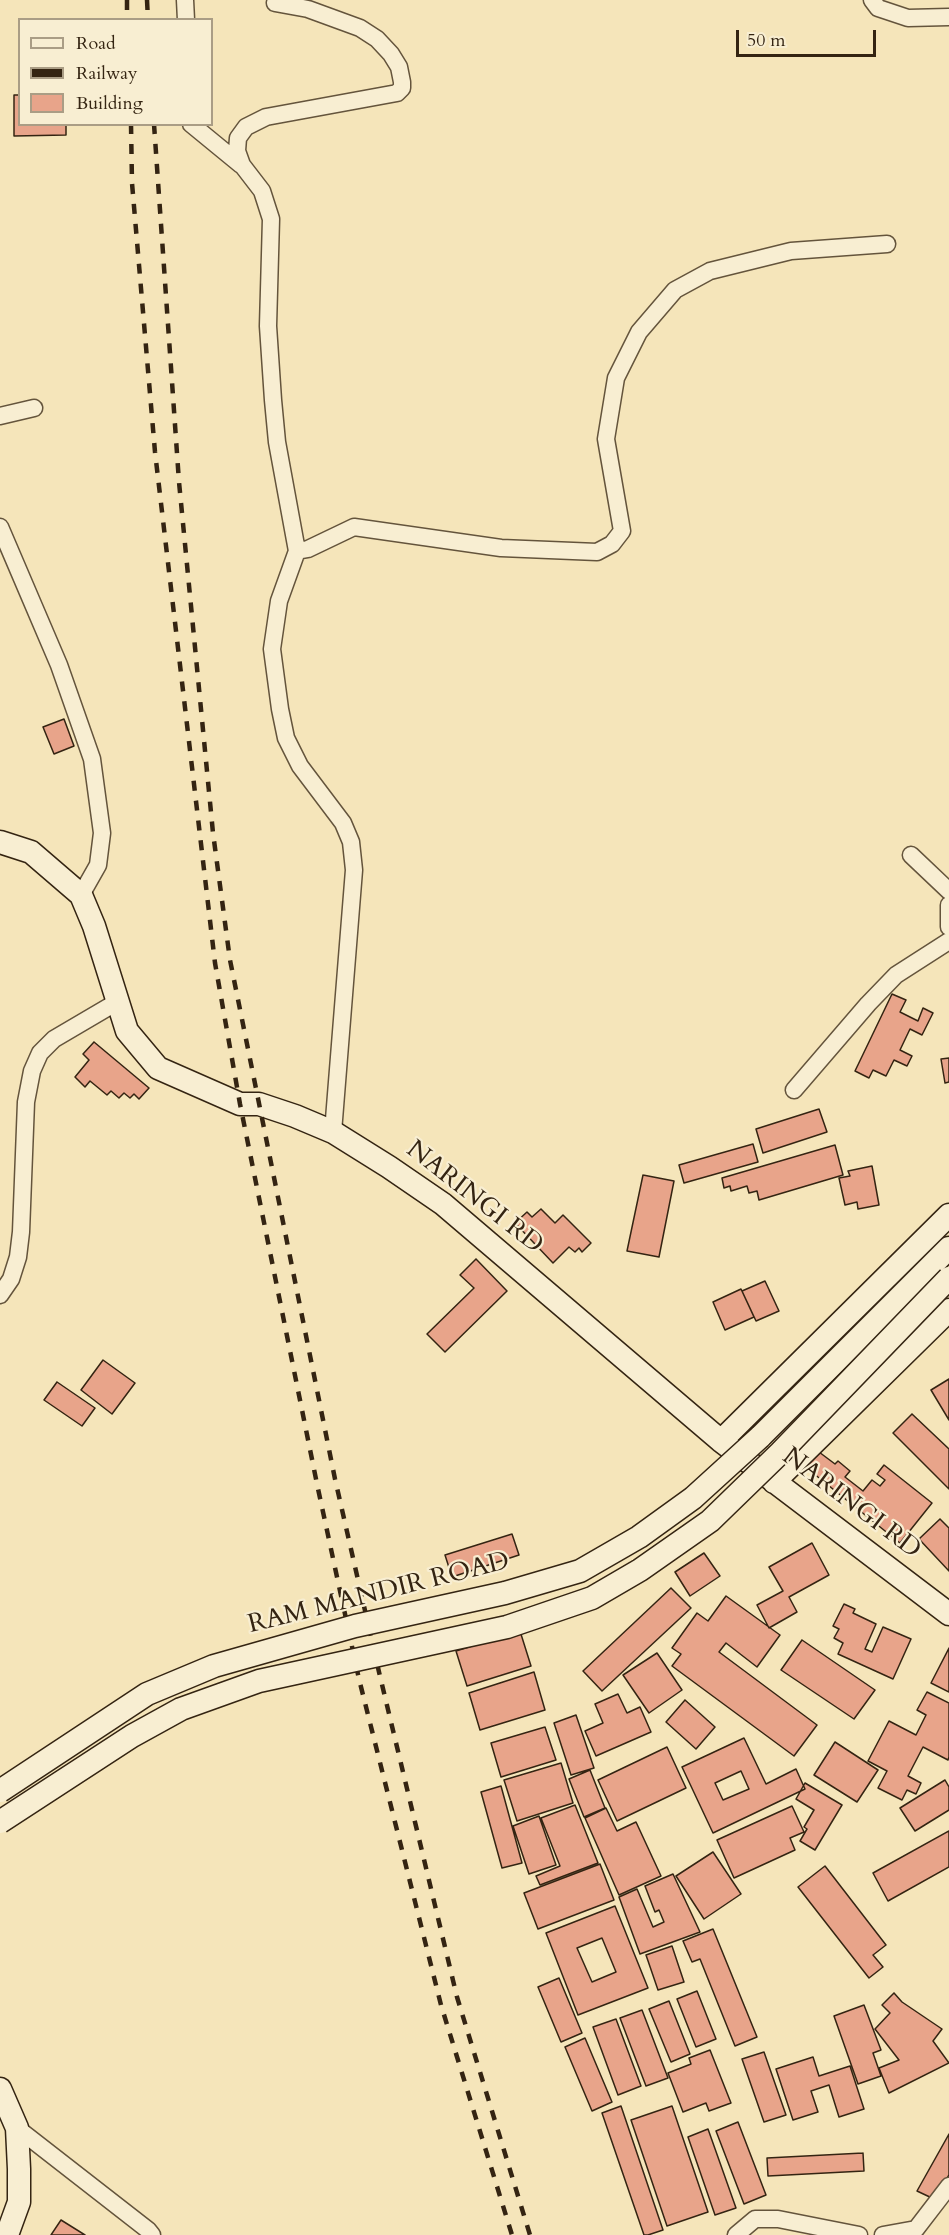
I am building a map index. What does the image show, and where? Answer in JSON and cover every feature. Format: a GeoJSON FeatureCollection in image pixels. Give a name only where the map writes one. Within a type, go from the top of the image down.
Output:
{"type":"FeatureCollection","features":[{"type":"Feature","properties":{"kind":"main road","name":"NARINGI RD"},"geometry":{"type":"LineString","coordinates":[[0,842],[31,852],[81,895],[94,926],[127,1031],[158,1068],[240,1104],[259,1104],[296,1116],[333,1132],[443,1204],[721,1441],[949,1614]]}},
{"type":"Feature","properties":{"kind":"main road"},"geometry":{"type":"LineString","coordinates":[[721,1441],[949,1215]]}},
{"type":"Feature","properties":{"kind":"main road","name":"RAM MANDIR ROAD"},"geometry":{"type":"LineString","coordinates":[[0,1791],[147,1694],[214,1666],[355,1626],[505,1593],[580,1571],[639,1537],[693,1498],[760,1437],[949,1248]]}},
{"type":"Feature","properties":{"kind":"main road"},"geometry":{"type":"LineString","coordinates":[[0,1822],[132,1736],[182,1709],[259,1681],[507,1627],[592,1598],[640,1570],[710,1521],[949,1278]]}},
{"type":"Feature","properties":{"kind":"main road"},"geometry":{"type":"LineString","coordinates":[[774,1482],[949,1310]]}},
{"type":"Feature","properties":{"kind":"main road"},"geometry":{"type":"LineString","coordinates":[[0,2089],[16,2128],[19,2202],[7,2235]]}},
{"type":"Feature","properties":{"kind":"street"},"geometry":{"type":"LineString","coordinates":[[185,0],[186,18]]}},
{"type":"Feature","properties":{"kind":"street"},"geometry":{"type":"LineString","coordinates":[[872,0],[878,8],[908,18],[949,17]]}},
{"type":"Feature","properties":{"kind":"street"},"geometry":{"type":"LineString","coordinates":[[242,165],[237,151],[238,138],[246,127],[266,117],[392,94],[402,88],[399,67],[377,39],[360,28],[308,9],[275,3]]}},
{"type":"Feature","properties":{"kind":"street"},"geometry":{"type":"LineString","coordinates":[[193,126],[242,165],[262,190],[270,219],[268,326],[273,400],[277,442],[297,551],[279,601],[272,649],[286,738],[300,766],[343,823],[351,842],[354,870],[333,1132]]}},
{"type":"Feature","properties":{"kind":"street"},"geometry":{"type":"LineString","coordinates":[[297,551],[308,549],[354,528],[501,548],[597,552],[612,544],[622,531],[606,439],[616,378],[639,332],[675,290],[710,271],[791,250],[887,244]]}},
{"type":"Feature","properties":{"kind":"street"},"geometry":{"type":"LineString","coordinates":[[0,416],[34,408]]}},
{"type":"Feature","properties":{"kind":"street"},"geometry":{"type":"LineString","coordinates":[[0,527],[59,665],[92,759],[102,833],[98,865],[81,895]]}},
{"type":"Feature","properties":{"kind":"street"},"geometry":{"type":"LineString","coordinates":[[911,855],[949,891]]}},
{"type":"Feature","properties":{"kind":"street"},"geometry":{"type":"LineString","coordinates":[[949,905],[949,927]]}},
{"type":"Feature","properties":{"kind":"street"},"geometry":{"type":"LineString","coordinates":[[794,1090],[896,975],[949,941]]}},
{"type":"Feature","properties":{"kind":"street"},"geometry":{"type":"LineString","coordinates":[[0,1295],[5,1276],[18,1257],[27,1102],[32,1071],[40,1053],[54,1040],[117,1002]]}},
{"type":"Feature","properties":{"kind":"street"},"geometry":{"type":"LineString","coordinates":[[16,2128],[149,2233]]}},
{"type":"Feature","properties":{"kind":"street"},"geometry":{"type":"LineString","coordinates":[[883,2235],[916,2229],[949,2186]]}},
{"type":"Feature","properties":{"kind":"street"},"geometry":{"type":"LineString","coordinates":[[736,2235],[755,2219],[778,2219],[859,2235]]}},
{"type":"Feature","properties":{"kind":"building"},"geometry":{"type":"Polygon","coordinates":[[[14,95],[18,95],[18,126],[66,126],[66,135],[14,136],[14,95]]]}},
{"type":"Feature","properties":{"kind":"building"},"geometry":{"type":"Polygon","coordinates":[[[64,719],[74,746],[54,754],[43,727],[64,719]]]}},
{"type":"Feature","properties":{"kind":"building"},"geometry":{"type":"Polygon","coordinates":[[[892,994],[906,1000],[900,1012],[918,1021],[923,1008],[933,1013],[922,1035],[910,1029],[900,1050],[912,1056],[907,1066],[894,1060],[886,1076],[873,1070],[869,1078],[855,1071],[892,994]]]}},
{"type":"Feature","properties":{"kind":"building"},"geometry":{"type":"Polygon","coordinates":[[[94,1042],[149,1088],[139,1099],[134,1094],[130,1098],[124,1093],[119,1098],[111,1091],[107,1095],[90,1081],[85,1087],[75,1077],[89,1060],[83,1054],[94,1042]]]}},
{"type":"Feature","properties":{"kind":"building"},"geometry":{"type":"Polygon","coordinates":[[[949,1058],[949,1082],[945,1083],[941,1059],[949,1058]]]}},
{"type":"Feature","properties":{"kind":"building"},"geometry":{"type":"Polygon","coordinates":[[[819,1109],[827,1132],[763,1153],[756,1129],[819,1109]]]}},
{"type":"Feature","properties":{"kind":"building"},"geometry":{"type":"Polygon","coordinates":[[[753,1144],[758,1162],[684,1183],[679,1165],[753,1144]]]}},
{"type":"Feature","properties":{"kind":"building"},"geometry":{"type":"Polygon","coordinates":[[[835,1145],[843,1175],[759,1200],[757,1191],[749,1193],[747,1186],[731,1191],[730,1186],[724,1188],[722,1178],[835,1145]]]}},
{"type":"Feature","properties":{"kind":"building"},"geometry":{"type":"Polygon","coordinates":[[[872,1166],[879,1205],[858,1209],[857,1202],[845,1205],[839,1178],[850,1176],[848,1171],[872,1166]]]}},
{"type":"Feature","properties":{"kind":"building"},"geometry":{"type":"Polygon","coordinates":[[[643,1175],[674,1181],[659,1257],[627,1251],[643,1175]]]}},
{"type":"Feature","properties":{"kind":"building"},"geometry":{"type":"Polygon","coordinates":[[[541,1209],[555,1223],[563,1215],[591,1243],[582,1252],[579,1248],[575,1252],[569,1247],[553,1263],[515,1223],[527,1212],[532,1217],[541,1209]]]}},
{"type":"Feature","properties":{"kind":"building"},"geometry":{"type":"Polygon","coordinates":[[[476,1259],[507,1291],[445,1352],[427,1334],[474,1288],[460,1275],[476,1259]]]}},
{"type":"Feature","properties":{"kind":"building"},"geometry":{"type":"Polygon","coordinates":[[[765,1281],[779,1311],[756,1321],[742,1291],[765,1281]]]}},
{"type":"Feature","properties":{"kind":"building"},"geometry":{"type":"Polygon","coordinates":[[[741,1289],[754,1317],[725,1330],[713,1302],[741,1289]]]}},
{"type":"Feature","properties":{"kind":"building"},"geometry":{"type":"Polygon","coordinates":[[[103,1360],[135,1383],[112,1414],[81,1390],[103,1360]]]}},
{"type":"Feature","properties":{"kind":"building"},"geometry":{"type":"Polygon","coordinates":[[[949,1379],[949,1420],[931,1390],[949,1379]]]}},
{"type":"Feature","properties":{"kind":"building"},"geometry":{"type":"Polygon","coordinates":[[[57,1382],[95,1408],[82,1426],[44,1400],[57,1382]]]}},
{"type":"Feature","properties":{"kind":"building"},"geometry":{"type":"Polygon","coordinates":[[[912,1414],[949,1449],[949,1489],[893,1433],[912,1414]]]}},
{"type":"Feature","properties":{"kind":"building"},"geometry":{"type":"Polygon","coordinates":[[[815,1449],[835,1464],[838,1461],[850,1471],[845,1477],[863,1491],[872,1480],[880,1486],[885,1480],[877,1474],[884,1465],[932,1503],[900,1543],[803,1465],[815,1449]]]}},
{"type":"Feature","properties":{"kind":"building"},"geometry":{"type":"Polygon","coordinates":[[[940,1519],[949,1528],[949,1571],[919,1539],[940,1519]]]}},
{"type":"Feature","properties":{"kind":"building"},"geometry":{"type":"Polygon","coordinates":[[[512,1534],[519,1555],[452,1577],[445,1555],[512,1534]]]}},
{"type":"Feature","properties":{"kind":"building"},"geometry":{"type":"Polygon","coordinates":[[[812,1543],[829,1575],[789,1597],[797,1612],[769,1628],[757,1605],[783,1591],[769,1567],[812,1543]]]}},
{"type":"Feature","properties":{"kind":"building"},"geometry":{"type":"Polygon","coordinates":[[[704,1553],[720,1576],[690,1596],[675,1572],[704,1553]]]}},
{"type":"Feature","properties":{"kind":"building"},"geometry":{"type":"Polygon","coordinates":[[[671,1588],[691,1608],[602,1691],[583,1671],[671,1588]]]}},
{"type":"Feature","properties":{"kind":"building"},"geometry":{"type":"Polygon","coordinates":[[[726,1596],[780,1635],[757,1667],[726,1643],[719,1652],[817,1725],[794,1756],[672,1666],[681,1654],[672,1648],[697,1613],[708,1621],[726,1596]]]}},
{"type":"Feature","properties":{"kind":"building"},"geometry":{"type":"Polygon","coordinates":[[[844,1604],[855,1609],[853,1613],[876,1624],[865,1649],[872,1652],[883,1627],[911,1639],[893,1679],[838,1654],[843,1643],[834,1638],[839,1629],[833,1626],[844,1604]]]}},
{"type":"Feature","properties":{"kind":"building"},"geometry":{"type":"Polygon","coordinates":[[[520,1631],[531,1666],[467,1686],[456,1651],[520,1631]]]}},
{"type":"Feature","properties":{"kind":"building"},"geometry":{"type":"Polygon","coordinates":[[[802,1640],[875,1690],[854,1719],[781,1670],[802,1640]]]}},
{"type":"Feature","properties":{"kind":"building"},"geometry":{"type":"Polygon","coordinates":[[[949,1648],[949,1692],[931,1683],[949,1648]]]}},
{"type":"Feature","properties":{"kind":"building"},"geometry":{"type":"Polygon","coordinates":[[[657,1653],[682,1690],[649,1713],[623,1675],[657,1653]]]}},
{"type":"Feature","properties":{"kind":"building"},"geometry":{"type":"Polygon","coordinates":[[[534,1672],[545,1710],[480,1730],[469,1693],[534,1672]]]}},
{"type":"Feature","properties":{"kind":"building"},"geometry":{"type":"Polygon","coordinates":[[[927,1692],[949,1703],[949,1757],[948,1760],[923,1747],[908,1776],[921,1783],[916,1794],[907,1790],[902,1800],[878,1788],[887,1771],[868,1761],[889,1721],[916,1735],[926,1715],[917,1710],[927,1692]]]}},
{"type":"Feature","properties":{"kind":"building"},"geometry":{"type":"Polygon","coordinates":[[[618,1694],[627,1713],[640,1707],[651,1732],[596,1756],[585,1731],[603,1723],[595,1704],[618,1694]]]}},
{"type":"Feature","properties":{"kind":"building"},"geometry":{"type":"Polygon","coordinates":[[[685,1700],[715,1727],[696,1749],[666,1722],[685,1700]]]}},
{"type":"Feature","properties":{"kind":"building"},"geometry":{"type":"Polygon","coordinates":[[[576,1715],[594,1768],[571,1775],[554,1723],[576,1715]]]}},
{"type":"Feature","properties":{"kind":"building"},"geometry":{"type":"Polygon","coordinates":[[[545,1727],[556,1760],[501,1777],[491,1743],[545,1727]]]}},
{"type":"Feature","properties":{"kind":"building"},"geometry":{"type":"Polygon","coordinates":[[[744,1738],[766,1784],[796,1769],[805,1789],[713,1833],[682,1767],[744,1738]],[[741,1771],[715,1783],[723,1800],[749,1789],[741,1771]]]}},
{"type":"Feature","properties":{"kind":"building"},"geometry":{"type":"Polygon","coordinates":[[[835,1742],[878,1770],[857,1802],[814,1775],[835,1742]]]}},
{"type":"Feature","properties":{"kind":"building"},"geometry":{"type":"Polygon","coordinates":[[[667,1747],[686,1788],[617,1821],[598,1780],[667,1747]]]}},
{"type":"Feature","properties":{"kind":"building"},"geometry":{"type":"Polygon","coordinates":[[[561,1763],[573,1803],[517,1821],[504,1780],[561,1763]]]}},
{"type":"Feature","properties":{"kind":"building"},"geometry":{"type":"Polygon","coordinates":[[[590,1770],[605,1808],[584,1817],[569,1779],[590,1770]]]}},
{"type":"Feature","properties":{"kind":"building"},"geometry":{"type":"Polygon","coordinates":[[[945,1780],[949,1787],[949,1810],[915,1831],[900,1808],[945,1780]]]}},
{"type":"Feature","properties":{"kind":"building"},"geometry":{"type":"Polygon","coordinates":[[[805,1783],[842,1805],[815,1850],[800,1841],[807,1829],[804,1827],[814,1810],[796,1799],[805,1783]]]}},
{"type":"Feature","properties":{"kind":"building"},"geometry":{"type":"Polygon","coordinates":[[[501,1786],[522,1863],[502,1868],[481,1792],[501,1786]]]}},
{"type":"Feature","properties":{"kind":"building"},"geometry":{"type":"Polygon","coordinates":[[[575,1805],[598,1863],[540,1885],[536,1876],[560,1866],[541,1818],[575,1805]]]}},
{"type":"Feature","properties":{"kind":"building"},"geometry":{"type":"Polygon","coordinates":[[[792,1806],[804,1832],[790,1838],[795,1850],[734,1878],[717,1840],[792,1806]]]}},
{"type":"Feature","properties":{"kind":"building"},"geometry":{"type":"Polygon","coordinates":[[[606,1808],[617,1831],[636,1822],[661,1876],[619,1895],[585,1818],[606,1808]]]}},
{"type":"Feature","properties":{"kind":"building"},"geometry":{"type":"Polygon","coordinates":[[[539,1816],[556,1865],[529,1874],[513,1826],[539,1816]]]}},
{"type":"Feature","properties":{"kind":"building"},"geometry":{"type":"Polygon","coordinates":[[[949,1831],[949,1867],[888,1901],[873,1873],[949,1831]]]}},
{"type":"Feature","properties":{"kind":"building"},"geometry":{"type":"Polygon","coordinates":[[[713,1852],[741,1894],[704,1919],[676,1876],[713,1852]]]}},
{"type":"Feature","properties":{"kind":"building"},"geometry":{"type":"Polygon","coordinates":[[[600,1864],[614,1900],[538,1929],[524,1893],[600,1864]]]}},
{"type":"Feature","properties":{"kind":"building"},"geometry":{"type":"Polygon","coordinates":[[[825,1866],[886,1945],[873,1955],[883,1967],[869,1978],[798,1887],[825,1866]]]}},
{"type":"Feature","properties":{"kind":"building"},"geometry":{"type":"Polygon","coordinates":[[[673,1874],[700,1932],[640,1954],[619,1897],[637,1889],[653,1927],[664,1922],[659,1910],[655,1912],[645,1886],[673,1874]]]}},
{"type":"Feature","properties":{"kind":"building"},"geometry":{"type":"Polygon","coordinates":[[[615,1906],[648,1988],[578,2015],[546,1933],[615,1906]],[[602,1938],[577,1948],[592,1982],[616,1972],[602,1938]]]}},
{"type":"Feature","properties":{"kind":"building"},"geometry":{"type":"Polygon","coordinates":[[[713,1929],[757,2037],[735,2046],[700,1959],[692,1962],[683,1941],[713,1929]]]}},
{"type":"Feature","properties":{"kind":"building"},"geometry":{"type":"Polygon","coordinates":[[[672,1946],[684,1982],[658,1990],[646,1955],[672,1946]]]}},
{"type":"Feature","properties":{"kind":"building"},"geometry":{"type":"Polygon","coordinates":[[[559,1978],[582,2033],[561,2042],[538,1987],[559,1978]]]}},
{"type":"Feature","properties":{"kind":"building"},"geometry":{"type":"Polygon","coordinates":[[[697,1991],[716,2039],[696,2047],[677,1999],[697,1991]]]}},
{"type":"Feature","properties":{"kind":"building"},"geometry":{"type":"Polygon","coordinates":[[[894,1993],[902,2002],[942,2029],[933,2041],[949,2063],[889,2093],[879,2068],[899,2060],[875,2029],[890,2013],[882,2005],[894,1993]]]}},
{"type":"Feature","properties":{"kind":"building"},"geometry":{"type":"Polygon","coordinates":[[[669,2001],[690,2054],[671,2062],[649,2009],[669,2001]]]}},
{"type":"Feature","properties":{"kind":"building"},"geometry":{"type":"Polygon","coordinates":[[[864,2005],[881,2050],[873,2053],[881,2076],[858,2084],[834,2016],[864,2005]]]}},
{"type":"Feature","properties":{"kind":"building"},"geometry":{"type":"Polygon","coordinates":[[[642,2010],[668,2078],[646,2086],[620,2018],[642,2010]]]}},
{"type":"Feature","properties":{"kind":"building"},"geometry":{"type":"Polygon","coordinates":[[[616,2019],[641,2086],[618,2095],[593,2027],[616,2019]]]}},
{"type":"Feature","properties":{"kind":"building"},"geometry":{"type":"Polygon","coordinates":[[[585,2038],[612,2102],[592,2111],[565,2047],[585,2038]]]}},
{"type":"Feature","properties":{"kind":"building"},"geometry":{"type":"Polygon","coordinates":[[[710,2050],[731,2103],[709,2111],[706,2103],[683,2112],[668,2073],[691,2064],[689,2058],[710,2050]]]}},
{"type":"Feature","properties":{"kind":"building"},"geometry":{"type":"Polygon","coordinates":[[[764,2052],[786,2115],[764,2122],[742,2059],[764,2052]]]}},
{"type":"Feature","properties":{"kind":"building"},"geometry":{"type":"Polygon","coordinates":[[[813,2057],[819,2076],[850,2066],[864,2109],[839,2117],[829,2085],[811,2091],[818,2112],[793,2120],[776,2069],[813,2057]]]}},
{"type":"Feature","properties":{"kind":"building"},"geometry":{"type":"Polygon","coordinates":[[[621,2106],[663,2230],[648,2235],[644,2235],[602,2113],[621,2106]]]}},
{"type":"Feature","properties":{"kind":"building"},"geometry":{"type":"Polygon","coordinates":[[[672,2106],[708,2212],[667,2226],[631,2120],[672,2106]]]}},
{"type":"Feature","properties":{"kind":"building"},"geometry":{"type":"Polygon","coordinates":[[[738,2122],[766,2195],[744,2204],[716,2131],[738,2122]]]}},
{"type":"Feature","properties":{"kind":"building"},"geometry":{"type":"Polygon","coordinates":[[[708,2129],[736,2208],[715,2215],[688,2137],[708,2129]]]}},
{"type":"Feature","properties":{"kind":"building"},"geometry":{"type":"Polygon","coordinates":[[[949,2134],[949,2175],[934,2199],[917,2191],[949,2134]]]}},
{"type":"Feature","properties":{"kind":"building"},"geometry":{"type":"Polygon","coordinates":[[[863,2153],[864,2171],[768,2176],[767,2158],[863,2153]]]}},
{"type":"Feature","properties":{"kind":"building"},"geometry":{"type":"Polygon","coordinates":[[[61,2220],[85,2235],[51,2235],[61,2220]]]}},
{"type":"Feature","properties":{"kind":"railway"},"geometry":{"type":"LineString","coordinates":[[127,0],[127,18]]}},
{"type":"Feature","properties":{"kind":"railway"},"geometry":{"type":"LineString","coordinates":[[147,0],[148,18]]}},
{"type":"Feature","properties":{"kind":"railway"},"geometry":{"type":"LineString","coordinates":[[131,126],[132,183],[155,452],[215,963],[240,1104],[359,1679],[441,2005],[512,2235]]}},
{"type":"Feature","properties":{"kind":"railway"},"geometry":{"type":"LineString","coordinates":[[154,126],[179,482],[213,833],[230,960],[335,1479],[379,1672],[457,1997],[530,2235]]}}]}
